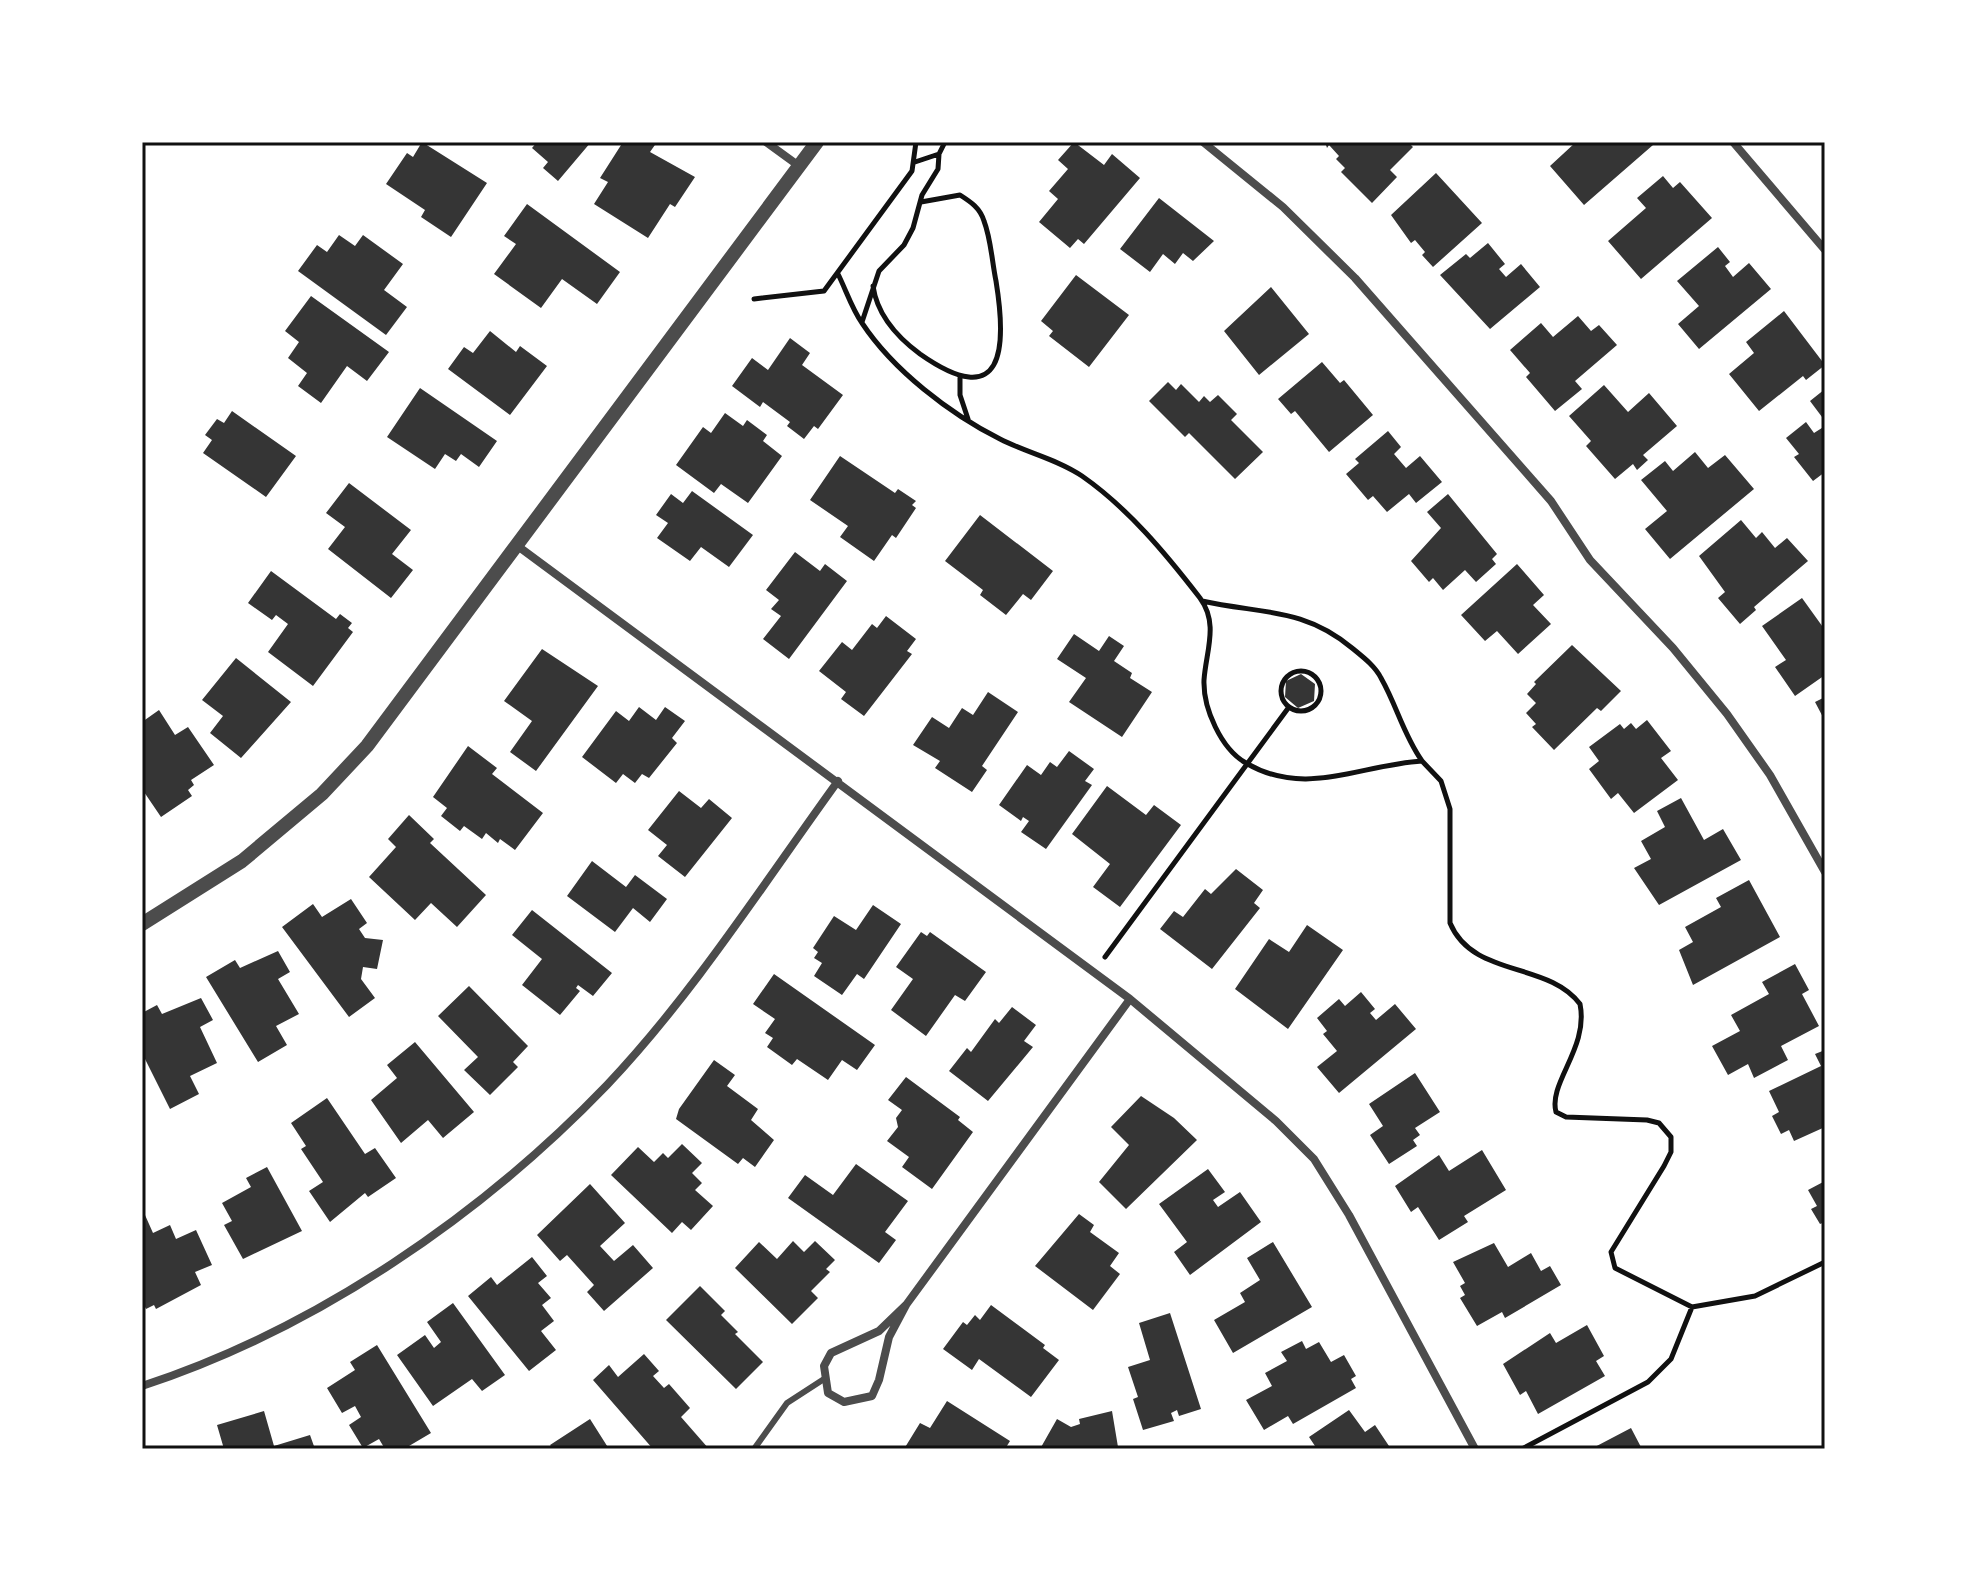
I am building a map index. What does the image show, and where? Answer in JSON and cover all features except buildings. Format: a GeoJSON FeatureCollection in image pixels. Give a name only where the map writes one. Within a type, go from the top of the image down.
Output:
{"type":"FeatureCollection","features":[{"type":"Feature","properties":{"kind":"street"},"geometry":{"type":"LineString","coordinates":[[766,142],[799,166]]}},
{"type":"Feature","properties":{"kind":"street"},"geometry":{"type":"LineString","coordinates":[[142,924],[242,861],[322,794],[385,724],[817,142]]}},
{"type":"Feature","properties":{"kind":"street"},"geometry":{"type":"LineString","coordinates":[[1203,142],[1283,207],[1355,278],[1551,501],[1590,560],[1673,648],[1727,714],[1770,775],[1825,872]]}},
{"type":"Feature","properties":{"kind":"street"},"geometry":{"type":"LineString","coordinates":[[1733,142],[1825,250]]}},
{"type":"Feature","properties":{"kind":"street"},"geometry":{"type":"LineString","coordinates":[[519,547],[1130,999],[1276,1121],[1314,1159],[1349,1215],[1475,1449]]}},
{"type":"Feature","properties":{"kind":"street"},"geometry":{"type":"LineString","coordinates":[[142,1386],[252,1340],[405,1256],[527,1161],[607,1084],[669,1011],[838,781]]}},
{"type":"Feature","properties":{"kind":"street"},"geometry":{"type":"LineString","coordinates":[[906,1305],[879,1331],[831,1353],[824,1366],[828,1393],[844,1402],[872,1396],[889,1337],[906,1305],[1130,999]]}},
{"type":"Feature","properties":{"kind":"lane"},"geometry":{"type":"LineString","coordinates":[[754,1449],[787,1403],[824,1379]]}},
{"type":"Feature","properties":{"kind":"path"},"geometry":{"type":"LineString","coordinates":[[754,299],[824,291],[912,171],[916,142]]}},
{"type":"Feature","properties":{"kind":"path"},"geometry":{"type":"LineString","coordinates":[[861,323],[879,271],[904,245],[938,169],[939,154],[945,142]]}},
{"type":"Feature","properties":{"kind":"path"},"geometry":{"type":"LineString","coordinates":[[915,162],[939,154]]}},
{"type":"Feature","properties":{"kind":"path"},"geometry":{"type":"LineString","coordinates":[[873,286],[875,300],[899,337],[921,354],[960,376],[983,376],[995,364],[1002,348],[1000,309],[984,221],[975,204],[960,195],[921,202]]}},
{"type":"Feature","properties":{"kind":"path"},"geometry":{"type":"LineString","coordinates":[[838,274],[861,323],[890,356],[968,420],[1000,439],[1081,475],[1144,531],[1202,601],[1211,626],[1204,680],[1206,695],[1216,728],[1245,763],[1291,781],[1329,777],[1390,763],[1422,761]]}},
{"type":"Feature","properties":{"kind":"path"},"geometry":{"type":"LineString","coordinates":[[960,376],[960,395],[968,420]]}},
{"type":"Feature","properties":{"kind":"path"},"geometry":{"type":"LineString","coordinates":[[1202,601],[1239,609],[1291,614],[1341,639],[1369,661],[1381,677],[1407,739],[1441,781],[1450,809],[1450,923],[1456,938],[1486,959],[1562,987],[1580,1004],[1583,1031],[1556,1093],[1556,1112],[1566,1117],[1647,1120],[1659,1123],[1671,1137],[1671,1152],[1664,1166],[1610,1257],[1615,1268],[1692,1307],[1755,1296],[1825,1262]]}},
{"type":"Feature","properties":{"kind":"path"},"geometry":{"type":"LineString","coordinates":[[1293,672],[1313,674],[1322,687],[1319,700],[1300,711],[1289,707],[1282,698],[1283,682],[1293,672]]}},
{"type":"Feature","properties":{"kind":"path"},"geometry":{"type":"LineString","coordinates":[[1094,972],[1289,707]]}},
{"type":"Feature","properties":{"kind":"path"},"geometry":{"type":"LineString","coordinates":[[1522,1449],[1648,1382],[1665,1368],[1692,1307]]}}]}
